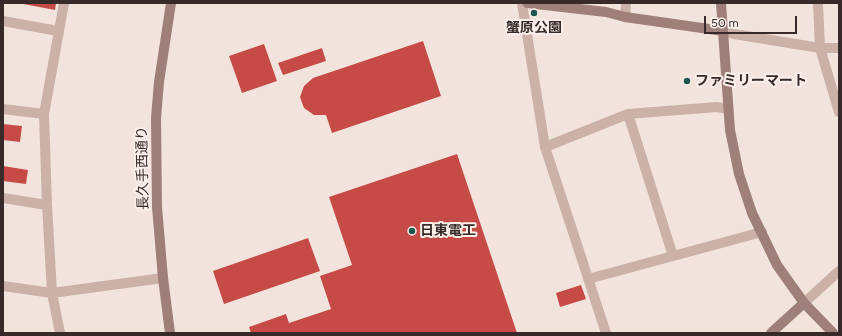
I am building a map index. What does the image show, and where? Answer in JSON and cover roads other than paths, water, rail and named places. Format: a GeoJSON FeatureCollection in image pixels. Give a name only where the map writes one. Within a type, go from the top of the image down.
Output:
{"type":"FeatureCollection","features":[{"type":"Feature","properties":{"kind":"street"},"geometry":{"type":"LineString","coordinates":[[60,333],[52,293],[44,114],[64,3]]}},
{"type":"Feature","properties":{"kind":"street","name":"長久手西通り"},"geometry":{"type":"LineString","coordinates":[[170,333],[163,278],[157,207],[156,118],[159,82],[172,3]]}},
{"type":"Feature","properties":{"kind":"street"},"geometry":{"type":"LineString","coordinates":[[522,3],[545,147],[606,333]]}},
{"type":"Feature","properties":{"kind":"street"},"geometry":{"type":"LineString","coordinates":[[527,3],[606,12],[624,17],[723,31],[820,48],[839,48]]}},
{"type":"Feature","properties":{"kind":"street"},"geometry":{"type":"LineString","coordinates":[[624,17],[626,3]]}},
{"type":"Feature","properties":{"kind":"street"},"geometry":{"type":"LineString","coordinates":[[721,3],[730,130],[740,174],[752,214],[762,232],[776,265],[804,303],[833,333]]}},
{"type":"Feature","properties":{"kind":"street"},"geometry":{"type":"LineString","coordinates":[[818,3],[820,48],[839,112]]}},
{"type":"Feature","properties":{"kind":"street"},"geometry":{"type":"LineString","coordinates":[[3,21],[58,31]]}},
{"type":"Feature","properties":{"kind":"street"},"geometry":{"type":"LineString","coordinates":[[545,147],[628,114],[717,108],[728,109]]}},
{"type":"Feature","properties":{"kind":"street"},"geometry":{"type":"LineString","coordinates":[[3,109],[44,114]]}},
{"type":"Feature","properties":{"kind":"street"},"geometry":{"type":"LineString","coordinates":[[628,114],[673,256]]}},
{"type":"Feature","properties":{"kind":"street"},"geometry":{"type":"LineString","coordinates":[[3,198],[47,205]]}},
{"type":"Feature","properties":{"kind":"street"},"geometry":{"type":"LineString","coordinates":[[588,278],[762,232]]}},
{"type":"Feature","properties":{"kind":"street"},"geometry":{"type":"LineString","coordinates":[[771,333],[839,271]]}},
{"type":"Feature","properties":{"kind":"street"},"geometry":{"type":"LineString","coordinates":[[3,286],[52,293],[163,278]]}},
{"type":"Feature","properties":{"kind":"place","name":"蟹原公園"},"geometry":{"type":"Point","coordinates":[534,13]}},
{"type":"Feature","properties":{"kind":"place","name":"ファミリーマート"},"geometry":{"type":"Point","coordinates":[687,81]}},
{"type":"Feature","properties":{"kind":"place","name":"日東電工"},"geometry":{"type":"Point","coordinates":[412,231]}}]}
